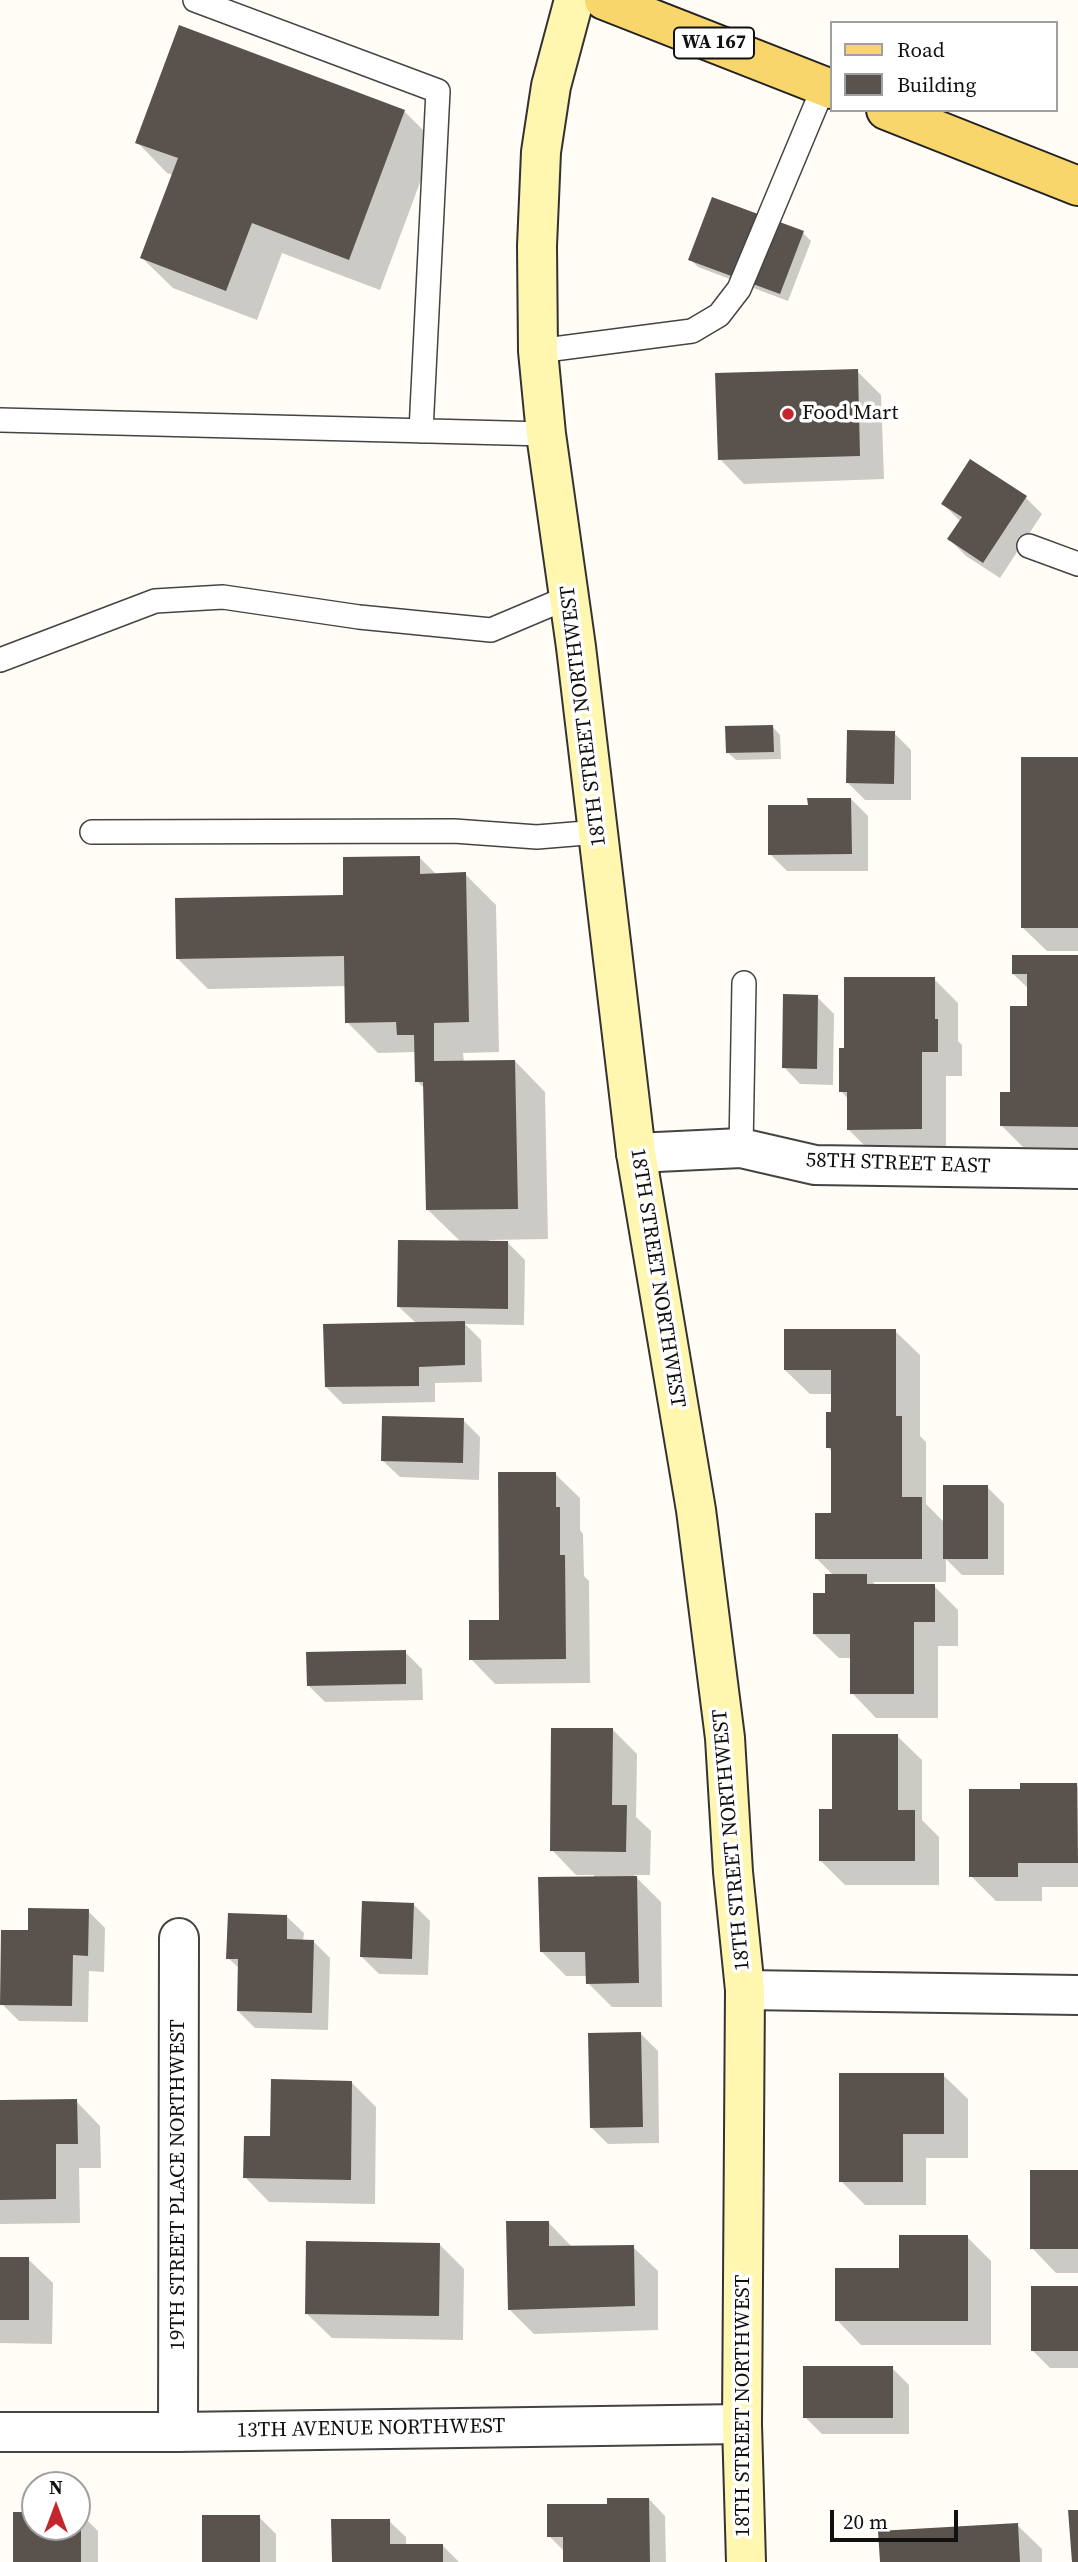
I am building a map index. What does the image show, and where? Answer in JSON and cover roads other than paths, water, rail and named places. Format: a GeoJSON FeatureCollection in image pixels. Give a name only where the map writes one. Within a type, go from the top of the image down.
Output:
{"type":"FeatureCollection","features":[{"type":"Feature","properties":{"kind":"main road","name":"WA 167"},"geometry":{"type":"LineString","coordinates":[[604,0],[828,87]]}},
{"type":"Feature","properties":{"kind":"main road"},"geometry":{"type":"LineString","coordinates":[[892,112],[1078,186]]}},
{"type":"Feature","properties":{"kind":"street","name":"18TH STREET NORTHWEST"},"geometry":{"type":"LineString","coordinates":[[574,0],[551,86],[541,152],[537,246],[538,351],[546,434],[569,597],[636,1153],[696,1510],[725,1738],[744,1990],[742,2424],[746,2562]]}},
{"type":"Feature","properties":{"kind":"street","name":"58TH STREET EAST"},"geometry":{"type":"LineString","coordinates":[[636,1153],[741,1148],[815,1165],[1078,1169]]}},
{"type":"Feature","properties":{"kind":"street","name":"19TH STREET PLACE NORTHWEST"},"geometry":{"type":"LineString","coordinates":[[178,2431],[179,1938]]}},
{"type":"Feature","properties":{"kind":"street"},"geometry":{"type":"LineString","coordinates":[[744,1990],[1078,1995]]}},
{"type":"Feature","properties":{"kind":"street","name":"13TH AVENUE NORTHWEST"},"geometry":{"type":"LineString","coordinates":[[0,2431],[742,2424]]}},
{"type":"Feature","properties":{"kind":"lane"},"geometry":{"type":"LineString","coordinates":[[195,0],[438,91],[421,431]]}},
{"type":"Feature","properties":{"kind":"lane"},"geometry":{"type":"LineString","coordinates":[[538,351],[692,331],[719,315],[739,289],[828,87]]}},
{"type":"Feature","properties":{"kind":"lane"},"geometry":{"type":"LineString","coordinates":[[0,419],[546,434]]}},
{"type":"Feature","properties":{"kind":"lane"},"geometry":{"type":"LineString","coordinates":[[1029,546],[1078,564]]}},
{"type":"Feature","properties":{"kind":"lane"},"geometry":{"type":"LineString","coordinates":[[0,660],[155,601],[223,597],[359,617],[491,630],[569,597]]}},
{"type":"Feature","properties":{"kind":"lane"},"geometry":{"type":"LineString","coordinates":[[92,832],[454,831],[537,837],[598,832]]}},
{"type":"Feature","properties":{"kind":"lane"},"geometry":{"type":"LineString","coordinates":[[741,1148],[744,983]]}},
{"type":"Feature","properties":{"kind":"place","name":"Food Mart"},"geometry":{"type":"Point","coordinates":[788,414]}}]}
